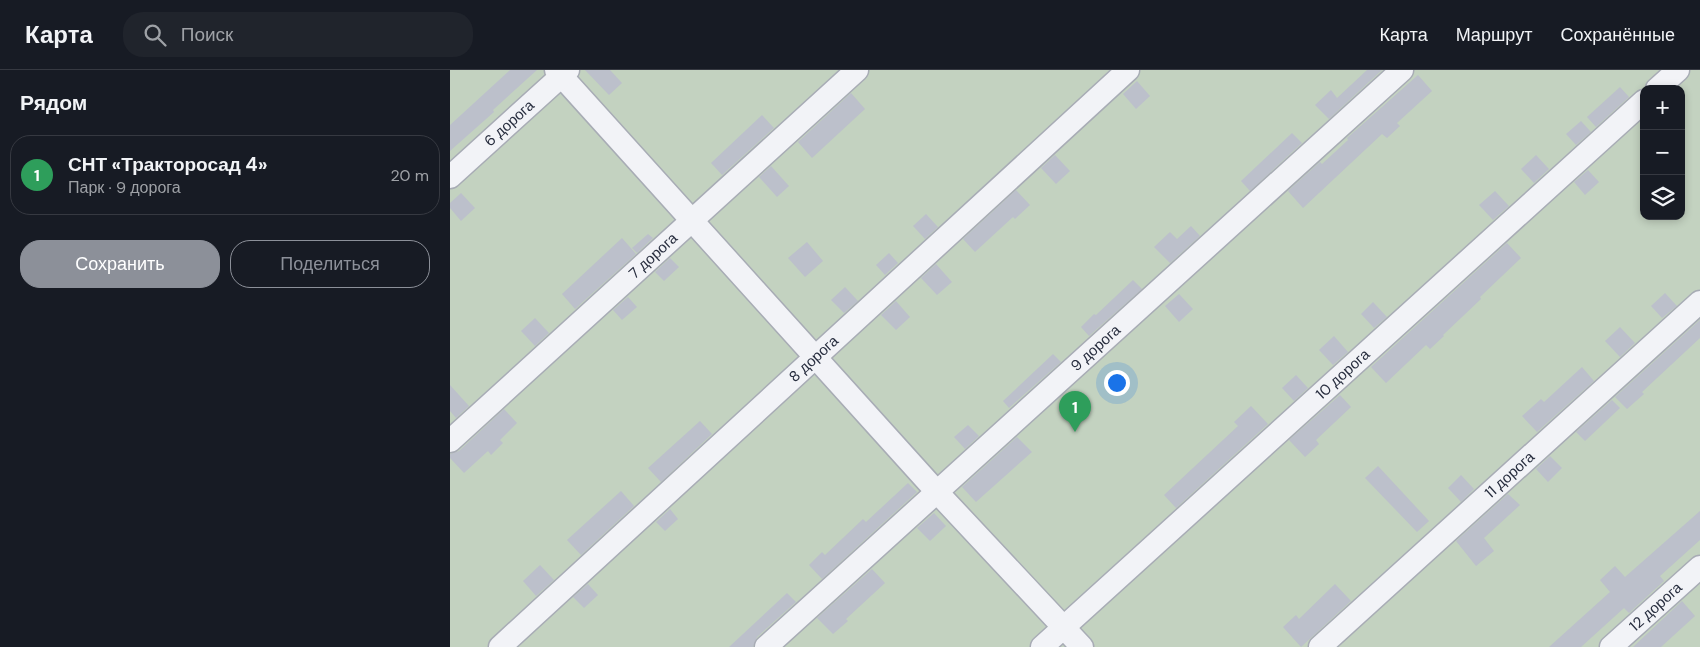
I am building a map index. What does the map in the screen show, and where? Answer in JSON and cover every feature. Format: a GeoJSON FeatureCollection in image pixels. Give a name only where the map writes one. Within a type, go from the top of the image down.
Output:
{"type":"FeatureCollection","features":[{"type":"Feature","properties":{"kind":"street","name":"7 дорога"},"geometry":{"type":"LineString","coordinates":[[450,441],[857,70]]}},
{"type":"Feature","properties":{"kind":"street","name":"8 дорога"},"geometry":{"type":"LineString","coordinates":[[500,647],[1128,70]]}},
{"type":"Feature","properties":{"kind":"street","name":"9 дорога"},"geometry":{"type":"LineString","coordinates":[[766,647],[1402,70]]}},
{"type":"Feature","properties":{"kind":"street"},"geometry":{"type":"LineString","coordinates":[[1661,85],[1678,70]]}},
{"type":"Feature","properties":{"kind":"street"},"geometry":{"type":"LineString","coordinates":[[562,72],[692,222],[1082,647]]}},
{"type":"Feature","properties":{"kind":"street","name":"6 дорога"},"geometry":{"type":"LineString","coordinates":[[450,176],[562,72]]}},
{"type":"Feature","properties":{"kind":"street","name":"10 дорога"},"geometry":{"type":"LineString","coordinates":[[1042,647],[1640,105]]}},
{"type":"Feature","properties":{"kind":"street","name":"11 дорога"},"geometry":{"type":"LineString","coordinates":[[1320,647],[1700,302]]}},
{"type":"Feature","properties":{"kind":"street","name":"12 дорога"},"geometry":{"type":"LineString","coordinates":[[1611,647],[1700,567]]}},
{"type":"Feature","properties":{"kind":"green space"},"geometry":{"type":"Polygon","coordinates":[[[450,70],[1700,70],[1700,647],[450,647],[450,70]]]}},
{"type":"Feature","properties":{"kind":"building"},"geometry":{"type":"Polygon","coordinates":[[[510,70],[537,70],[450,151],[450,125],[510,70]]]}},
{"type":"Feature","properties":{"kind":"building"},"geometry":{"type":"Polygon","coordinates":[[[585,70],[610,70],[622,83],[609,95],[585,70]]]}},
{"type":"Feature","properties":{"kind":"building"},"geometry":{"type":"Polygon","coordinates":[[[1367,70],[1382,70],[1329,119],[1315,105],[1331,90],[1337,98],[1367,70]]]}},
{"type":"Feature","properties":{"kind":"building"},"geometry":{"type":"Polygon","coordinates":[[[1418,75],[1432,91],[1397,123],[1400,126],[1387,138],[1382,134],[1303,208],[1288,191],[1320,162],[1322,164],[1348,140],[1347,138],[1418,75]]]}},
{"type":"Feature","properties":{"kind":"building"},"geometry":{"type":"Polygon","coordinates":[[[1137,81],[1150,96],[1136,109],[1123,94],[1137,81]]]}},
{"type":"Feature","properties":{"kind":"building"},"geometry":{"type":"Polygon","coordinates":[[[1620,87],[1629,97],[1596,127],[1587,117],[1620,87]]]}},
{"type":"Feature","properties":{"kind":"building"},"geometry":{"type":"Polygon","coordinates":[[[851,93],[865,109],[812,158],[798,142],[851,93]]]}},
{"type":"Feature","properties":{"kind":"building"},"geometry":{"type":"Polygon","coordinates":[[[762,115],[774,128],[722,175],[711,163],[762,115]]]}},
{"type":"Feature","properties":{"kind":"building"},"geometry":{"type":"Polygon","coordinates":[[[1581,121],[1591,132],[1576,145],[1566,134],[1581,121]]]}},
{"type":"Feature","properties":{"kind":"building"},"geometry":{"type":"Polygon","coordinates":[[[1292,133],[1302,143],[1250,191],[1241,181],[1292,133]]]}},
{"type":"Feature","properties":{"kind":"building"},"geometry":{"type":"Polygon","coordinates":[[[1055,155],[1070,171],[1056,184],[1041,168],[1055,155]]]}},
{"type":"Feature","properties":{"kind":"building"},"geometry":{"type":"Polygon","coordinates":[[[1536,155],[1549,169],[1534,183],[1521,169],[1536,155]]]}},
{"type":"Feature","properties":{"kind":"building"},"geometry":{"type":"Polygon","coordinates":[[[771,166],[789,186],[777,197],[759,177],[771,166]]]}},
{"type":"Feature","properties":{"kind":"building"},"geometry":{"type":"Polygon","coordinates":[[[1588,170],[1599,182],[1585,195],[1574,182],[1588,170]]]}},
{"type":"Feature","properties":{"kind":"building"},"geometry":{"type":"Polygon","coordinates":[[[1016,190],[1030,205],[1015,219],[1013,217],[975,252],[963,239],[1016,190]]]}},
{"type":"Feature","properties":{"kind":"building"},"geometry":{"type":"Polygon","coordinates":[[[1495,191],[1509,206],[1493,220],[1479,205],[1495,191]]]}},
{"type":"Feature","properties":{"kind":"building"},"geometry":{"type":"Polygon","coordinates":[[[461,193],[475,208],[461,221],[450,208],[450,203],[461,193]]]}},
{"type":"Feature","properties":{"kind":"building"},"geometry":{"type":"Polygon","coordinates":[[[926,214],[938,227],[925,239],[913,226],[926,214]]]}},
{"type":"Feature","properties":{"kind":"building"},"geometry":{"type":"Polygon","coordinates":[[[1191,226],[1200,236],[1170,263],[1154,247],[1170,232],[1177,239],[1191,226]]]}},
{"type":"Feature","properties":{"kind":"building"},"geometry":{"type":"Polygon","coordinates":[[[648,234],[653,238],[637,253],[632,248],[648,234]]]}},
{"type":"Feature","properties":{"kind":"building"},"geometry":{"type":"Polygon","coordinates":[[[622,238],[636,254],[575,309],[562,294],[622,238]]]}},
{"type":"Feature","properties":{"kind":"building"},"geometry":{"type":"Polygon","coordinates":[[[807,242],[823,261],[805,277],[788,258],[807,242]]]}},
{"type":"Feature","properties":{"kind":"building"},"geometry":{"type":"Polygon","coordinates":[[[1507,243],[1521,258],[1430,349],[1426,345],[1386,383],[1371,367],[1507,243]]]}},
{"type":"Feature","properties":{"kind":"building"},"geometry":{"type":"Polygon","coordinates":[[[889,253],[898,263],[885,275],[876,265],[889,253]]]}},
{"type":"Feature","properties":{"kind":"building"},"geometry":{"type":"Polygon","coordinates":[[[670,258],[679,267],[664,281],[655,272],[670,258]]]}},
{"type":"Feature","properties":{"kind":"building"},"geometry":{"type":"Polygon","coordinates":[[[936,264],[952,282],[937,295],[921,278],[936,264]]]}},
{"type":"Feature","properties":{"kind":"building"},"geometry":{"type":"Polygon","coordinates":[[[1133,280],[1142,289],[1089,336],[1081,327],[1133,280]]]}},
{"type":"Feature","properties":{"kind":"building"},"geometry":{"type":"Polygon","coordinates":[[[845,287],[858,301],[844,313],[831,300],[845,287]]]}},
{"type":"Feature","properties":{"kind":"building"},"geometry":{"type":"Polygon","coordinates":[[[1665,293],[1677,306],[1662,318],[1651,306],[1665,293]]]}},
{"type":"Feature","properties":{"kind":"building"},"geometry":{"type":"Polygon","coordinates":[[[1179,294],[1193,309],[1179,322],[1165,306],[1179,294]]]}},
{"type":"Feature","properties":{"kind":"building"},"geometry":{"type":"Polygon","coordinates":[[[628,297],[637,307],[622,320],[613,310],[628,297]]]}},
{"type":"Feature","properties":{"kind":"building"},"geometry":{"type":"Polygon","coordinates":[[[896,301],[910,317],[896,330],[881,315],[896,301]]]}},
{"type":"Feature","properties":{"kind":"building"},"geometry":{"type":"Polygon","coordinates":[[[1373,302],[1387,317],[1374,328],[1361,314],[1373,302]]]}},
{"type":"Feature","properties":{"kind":"building"},"geometry":{"type":"Polygon","coordinates":[[[535,318],[549,333],[535,346],[521,331],[535,318]]]}},
{"type":"Feature","properties":{"kind":"building"},"geometry":{"type":"Polygon","coordinates":[[[1700,320],[1700,338],[1642,392],[1644,394],[1627,409],[1615,397],[1700,320]]]}},
{"type":"Feature","properties":{"kind":"building"},"geometry":{"type":"Polygon","coordinates":[[[1620,327],[1635,343],[1620,357],[1605,341],[1620,327]]]}},
{"type":"Feature","properties":{"kind":"building"},"geometry":{"type":"Polygon","coordinates":[[[1334,336],[1348,352],[1333,365],[1319,350],[1334,336]]]}},
{"type":"Feature","properties":{"kind":"building"},"geometry":{"type":"Polygon","coordinates":[[[1053,354],[1061,362],[1009,408],[1003,401],[1053,354]]]}},
{"type":"Feature","properties":{"kind":"building"},"geometry":{"type":"Polygon","coordinates":[[[1582,367],[1594,381],[1537,432],[1522,416],[1541,399],[1544,402],[1582,367]]]}},
{"type":"Feature","properties":{"kind":"building"},"geometry":{"type":"Polygon","coordinates":[[[1296,375],[1308,388],[1294,401],[1282,388],[1296,375]]]}},
{"type":"Feature","properties":{"kind":"building"},"geometry":{"type":"Polygon","coordinates":[[[450,385],[469,406],[456,418],[450,411],[450,385]]]}},
{"type":"Feature","properties":{"kind":"building"},"geometry":{"type":"Polygon","coordinates":[[[1340,395],[1351,407],[1316,440],[1319,444],[1305,457],[1289,440],[1340,395]]]}},
{"type":"Feature","properties":{"kind":"building"},"geometry":{"type":"Polygon","coordinates":[[[1612,400],[1620,408],[1585,441],[1576,432],[1612,400]]]}},
{"type":"Feature","properties":{"kind":"building"},"geometry":{"type":"Polygon","coordinates":[[[1251,406],[1268,424],[1176,508],[1164,495],[1238,426],[1234,422],[1251,406]]]}},
{"type":"Feature","properties":{"kind":"building"},"geometry":{"type":"Polygon","coordinates":[[[504,409],[517,423],[500,440],[503,443],[491,455],[488,451],[464,473],[450,458],[450,454],[459,451],[504,409]]]}},
{"type":"Feature","properties":{"kind":"building"},"geometry":{"type":"Polygon","coordinates":[[[700,421],[712,434],[661,482],[648,468],[700,421]]]}},
{"type":"Feature","properties":{"kind":"building"},"geometry":{"type":"Polygon","coordinates":[[[968,425],[979,436],[965,449],[954,437],[968,425]]]}},
{"type":"Feature","properties":{"kind":"building"},"geometry":{"type":"Polygon","coordinates":[[[1017,437],[1032,452],[976,502],[962,487],[1017,437]]]}},
{"type":"Feature","properties":{"kind":"building"},"geometry":{"type":"Polygon","coordinates":[[[1550,456],[1562,468],[1548,482],[1536,469],[1550,456]]]}},
{"type":"Feature","properties":{"kind":"building"},"geometry":{"type":"Polygon","coordinates":[[[1378,466],[1429,521],[1417,532],[1365,478],[1378,466]]]}},
{"type":"Feature","properties":{"kind":"building"},"geometry":{"type":"Polygon","coordinates":[[[1461,475],[1474,489],[1461,502],[1448,488],[1461,475]]]}},
{"type":"Feature","properties":{"kind":"building"},"geometry":{"type":"Polygon","coordinates":[[[908,483],[917,492],[822,579],[809,565],[822,552],[825,555],[863,519],[866,522],[908,483]]]}},
{"type":"Feature","properties":{"kind":"building"},"geometry":{"type":"Polygon","coordinates":[[[621,491],[634,506],[581,555],[567,540],[621,491]]]}},
{"type":"Feature","properties":{"kind":"building"},"geometry":{"type":"Polygon","coordinates":[[[1508,494],[1520,505],[1484,538],[1494,551],[1476,566],[1456,541],[1508,494]]]}},
{"type":"Feature","properties":{"kind":"building"},"geometry":{"type":"Polygon","coordinates":[[[670,509],[678,519],[665,531],[656,522],[670,509]]]}},
{"type":"Feature","properties":{"kind":"building"},"geometry":{"type":"Polygon","coordinates":[[[1700,511],[1700,540],[1660,576],[1664,581],[1629,613],[1624,608],[1581,647],[1549,647],[1610,592],[1600,580],[1615,566],[1625,577],[1700,511]]]}},
{"type":"Feature","properties":{"kind":"building"},"geometry":{"type":"Polygon","coordinates":[[[934,513],[946,526],[930,541],[917,528],[934,513]]]}},
{"type":"Feature","properties":{"kind":"building"},"geometry":{"type":"Polygon","coordinates":[[[540,565],[554,580],[536,596],[523,581],[540,565]]]}},
{"type":"Feature","properties":{"kind":"building"},"geometry":{"type":"Polygon","coordinates":[[[872,569],[885,583],[846,619],[848,621],[833,634],[817,618],[872,569]]]}},
{"type":"Feature","properties":{"kind":"building"},"geometry":{"type":"Polygon","coordinates":[[[588,584],[598,595],[584,608],[573,597],[588,584]]]}},
{"type":"Feature","properties":{"kind":"building"},"geometry":{"type":"Polygon","coordinates":[[[1335,584],[1351,601],[1301,647],[1283,627],[1296,615],[1299,619],[1335,584]]]}},
{"type":"Feature","properties":{"kind":"building"},"geometry":{"type":"Polygon","coordinates":[[[787,593],[796,602],[757,637],[753,647],[729,647],[787,593]]]}},
{"type":"Feature","properties":{"kind":"building"},"geometry":{"type":"Polygon","coordinates":[[[1682,601],[1695,616],[1661,647],[1633,647],[1682,601]]]}},
{"type":"Feature","properties":{"kind":"place","name":"СНТ «Тракторосад 4»"},"geometry":{"type":"Point","coordinates":[1075,432]}}]}
